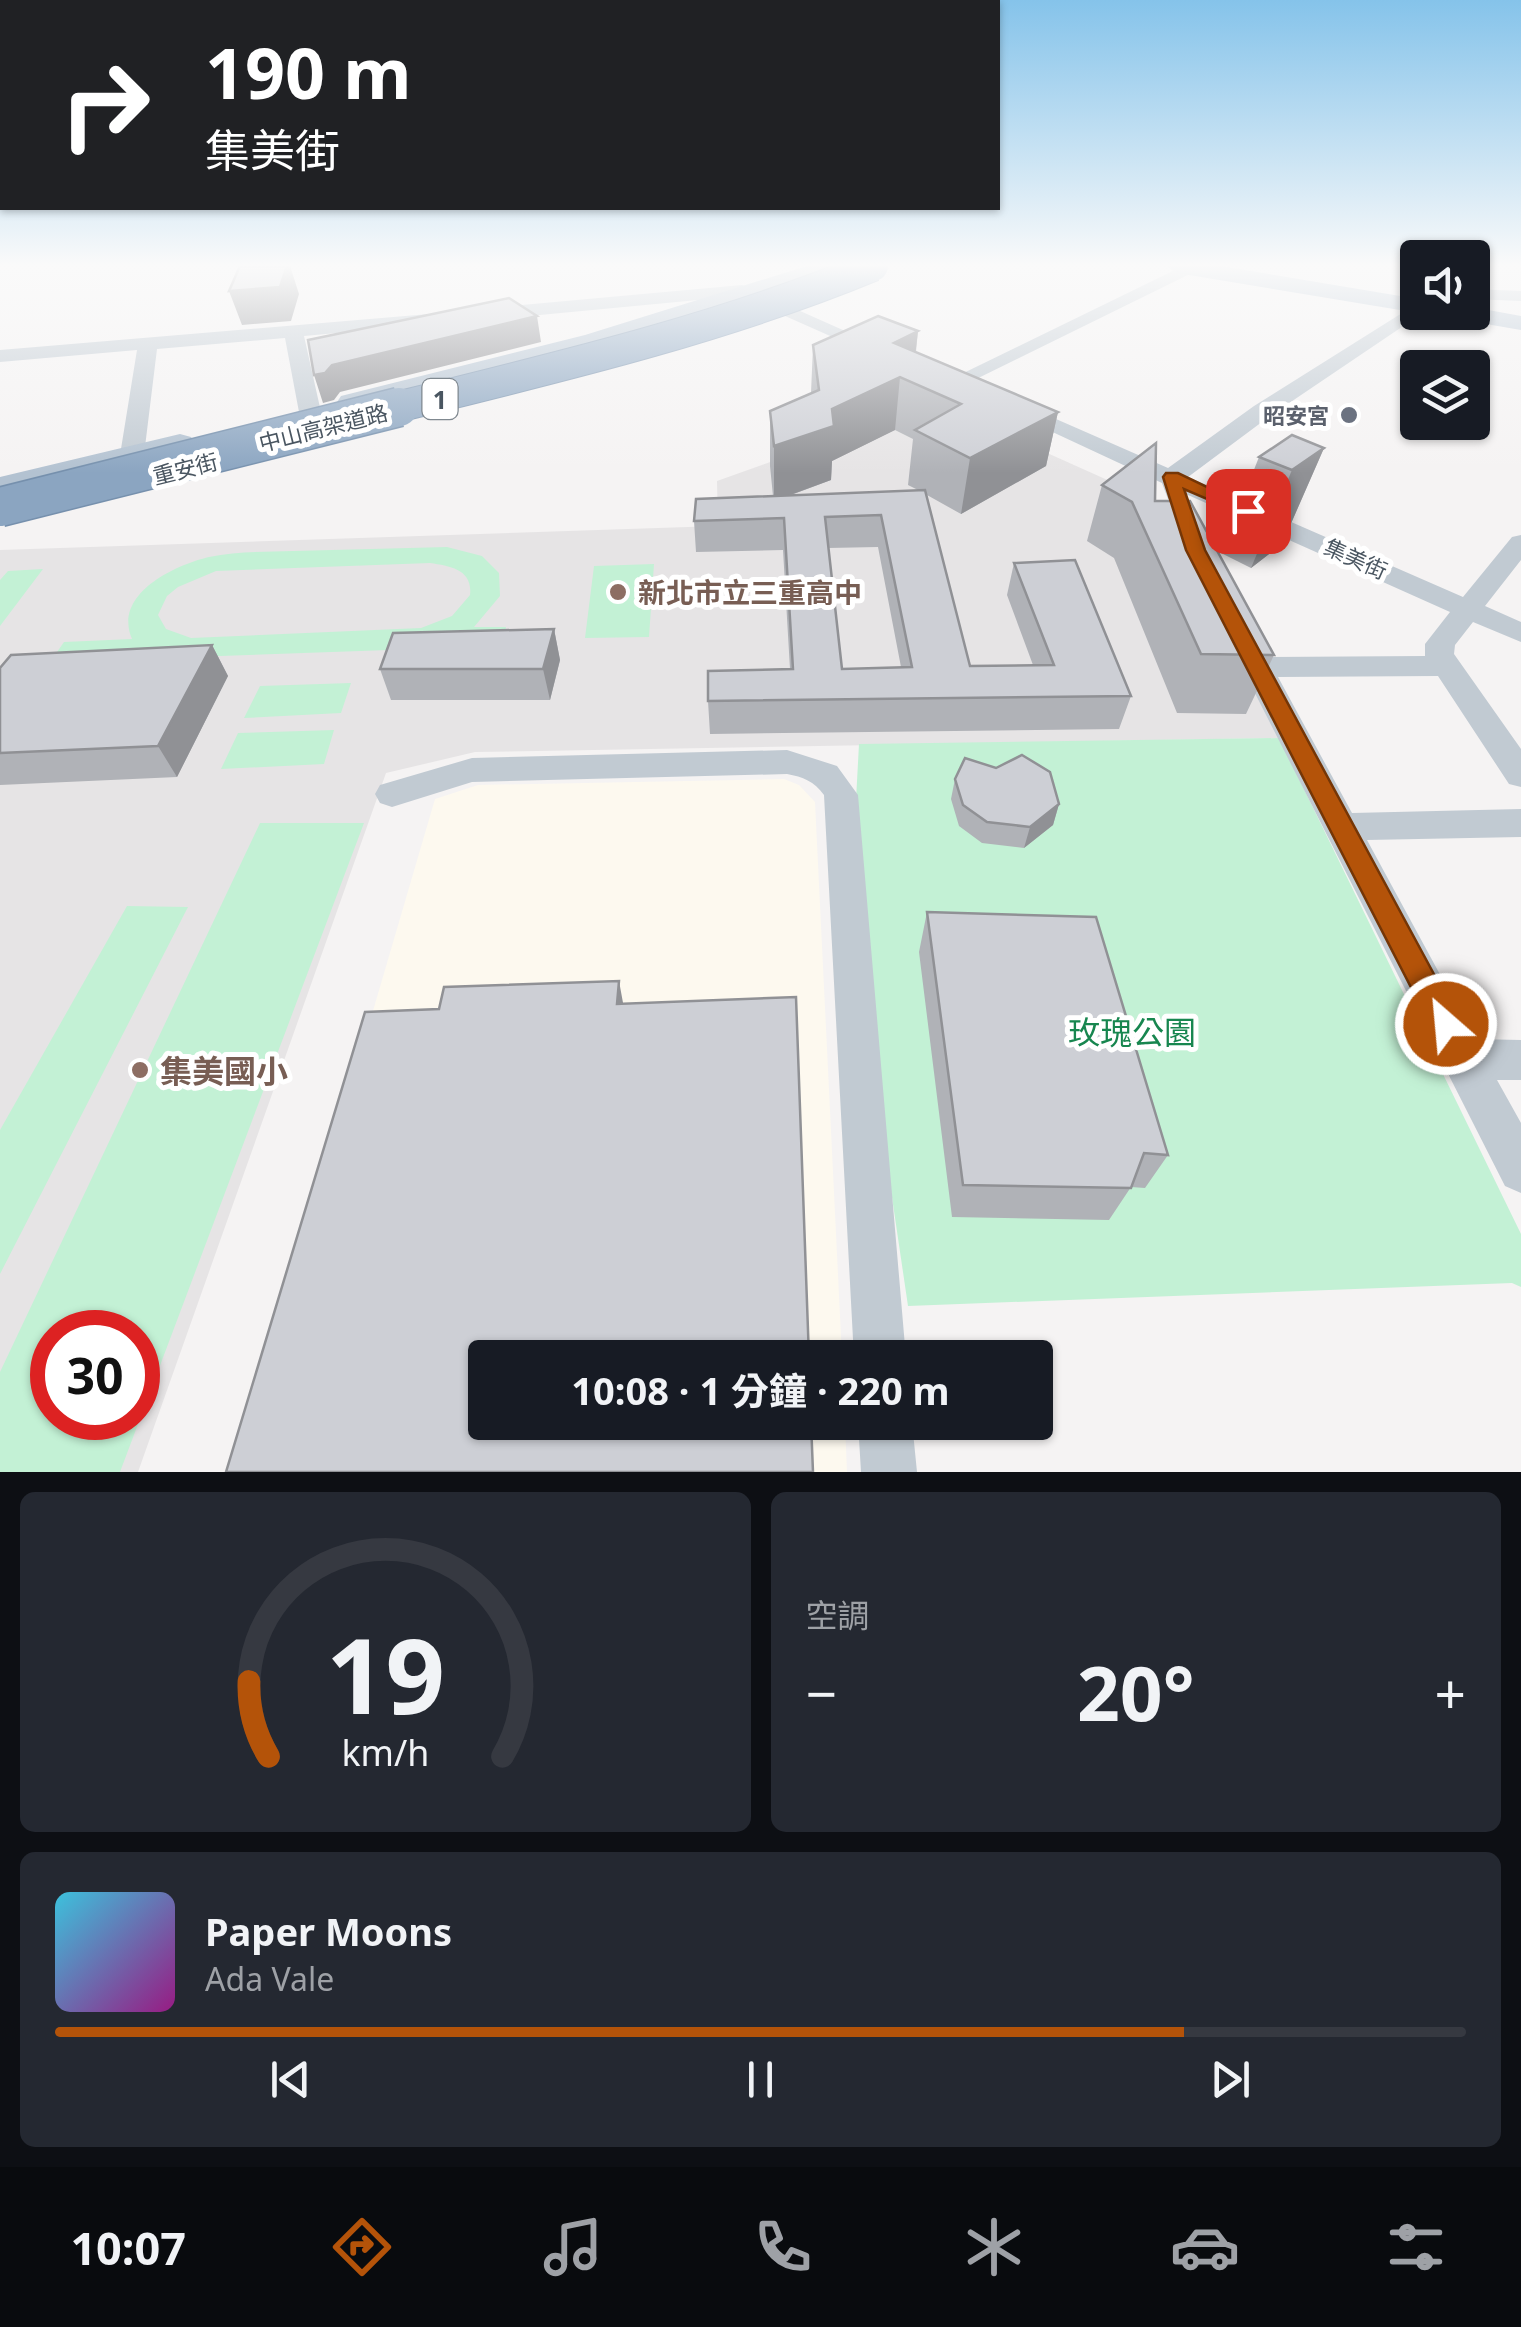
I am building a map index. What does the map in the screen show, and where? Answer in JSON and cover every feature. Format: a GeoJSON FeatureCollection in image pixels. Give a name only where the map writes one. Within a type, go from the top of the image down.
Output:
{"type":"FeatureCollection","features":[{"type":"Feature","properties":{"kind":"highway","name":"中山高架道路"},"geometry":{"type":"LineString","coordinates":[[0,490],[540,361],[625,335]]}},
{"type":"Feature","properties":{"kind":"highway","name":"中山高架道路"},"geometry":{"type":"LineString","coordinates":[[0,511],[582,362],[669,335]]}},
{"type":"Feature","properties":{"kind":"main road","name":"重安街"},"geometry":{"type":"LineString","coordinates":[[0,511],[307,426],[612,335]]}},
{"type":"Feature","properties":{"kind":"main road","name":"重安街"},"geometry":{"type":"LineString","coordinates":[[0,490],[132,454],[307,426],[570,372],[662,335]]}},
{"type":"Feature","properties":{"kind":"street"},"geometry":{"type":"LineString","coordinates":[[0,356],[249,335]]}},
{"type":"Feature","properties":{"kind":"street"},"geometry":{"type":"LineString","coordinates":[[295,335],[307,426]]}},
{"type":"Feature","properties":{"kind":"street"},"geometry":{"type":"LineString","coordinates":[[864,335],[903,361]]}},
{"type":"Feature","properties":{"kind":"street","name":"集美街"},"geometry":{"type":"LineString","coordinates":[[1042,335],[945,380],[1521,633]]}},
{"type":"Feature","properties":{"kind":"street"},"geometry":{"type":"LineString","coordinates":[[1186,522],[1172,477],[1378,335]]}},
{"type":"Feature","properties":{"kind":"street"},"geometry":{"type":"LineString","coordinates":[[132,454],[148,343]]}},
{"type":"Feature","properties":{"kind":"street"},"geometry":{"type":"LineString","coordinates":[[1521,543],[1440,644],[1438,655],[1442,666],[1521,774]]}},
{"type":"Feature","properties":{"kind":"street"},"geometry":{"type":"LineString","coordinates":[[1222,600],[1521,1170]]}},
{"type":"Feature","properties":{"kind":"street"},"geometry":{"type":"LineString","coordinates":[[1257,667],[1442,666]]}},
{"type":"Feature","properties":{"kind":"street"},"geometry":{"type":"LineString","coordinates":[[392,794],[472,770],[787,762],[811,766],[832,777],[842,794],[879,1340]]}},
{"type":"Feature","properties":{"kind":"street"},"geometry":{"type":"LineString","coordinates":[[1344,827],[1521,823]]}},
{"type":"Feature","properties":{"kind":"street"},"geometry":{"type":"LineString","coordinates":[[1464,1059],[1521,1060]]}},
{"type":"Feature","properties":{"kind":"street"},"geometry":{"type":"LineString","coordinates":[[886,1440],[889,1472]]}},
{"type":"Feature","properties":{"kind":"shaded area","name":"新北市立三重高中"},"geometry":{"type":"Polygon","coordinates":[[[916,394],[1161,504],[1279,738],[475,752],[386,773],[160,1410],[160,1310],[30,1310],[30,1440],[149,1440],[138,1472],[0,1472],[0,550],[718,526],[717,481],[773,461],[916,394]]]}},
{"type":"Feature","properties":{"kind":"shaded area"},"geometry":{"type":"Polygon","coordinates":[[[784,779],[799,785],[815,802],[841,1340],[468,1340],[468,1440],[846,1440],[847,1472],[238,1472],[435,799],[478,785],[784,779]]]}},
{"type":"Feature","properties":{"kind":"green space"},"geometry":{"type":"Polygon","coordinates":[[[447,547],[482,556],[499,573],[500,596],[474,627],[506,627],[502,646],[50,662],[64,642],[132,639],[128,623],[138,596],[163,575],[194,561],[241,553],[447,547]],[[430,563],[216,571],[178,587],[167,596],[158,615],[166,629],[191,638],[421,628],[452,616],[470,595],[464,575],[430,563]]]}},
{"type":"Feature","properties":{"kind":"green space"},"geometry":{"type":"Polygon","coordinates":[[[654,564],[649,637],[585,638],[594,566],[654,564]]]}},
{"type":"Feature","properties":{"kind":"green space"},"geometry":{"type":"Polygon","coordinates":[[[43,569],[0,626],[0,580],[8,571],[43,569]]]}},
{"type":"Feature","properties":{"kind":"green space"},"geometry":{"type":"Polygon","coordinates":[[[351,683],[341,713],[244,718],[260,686],[351,683]]]}},
{"type":"Feature","properties":{"kind":"green space"},"geometry":{"type":"Polygon","coordinates":[[[334,730],[324,764],[221,769],[238,733],[334,730]]]}},
{"type":"Feature","properties":{"kind":"green space","name":"玫瑰公園"},"geometry":{"type":"Polygon","coordinates":[[[1279,738],[1521,1234],[1521,1287],[1512,1283],[908,1306],[850,912],[859,744],[1279,738]]]}},
{"type":"Feature","properties":{"kind":"green space"},"geometry":{"type":"Polygon","coordinates":[[[260,823],[364,823],[160,1366],[160,1310],[30,1310],[30,1440],[132,1440],[120,1472],[0,1472],[0,1372],[260,823]]]}},
{"type":"Feature","properties":{"kind":"green space"},"geometry":{"type":"Polygon","coordinates":[[[127,906],[188,907],[0,1274],[0,1130],[127,906]]]}},
{"type":"Feature","properties":{"kind":"building"},"geometry":{"type":"Polygon","coordinates":[[[333,335],[459,335],[332,365],[325,373],[314,375],[308,340],[333,335]]]}},
{"type":"Feature","properties":{"kind":"building"},"geometry":{"type":"Polygon","coordinates":[[[836,335],[911,335],[894,343],[1058,412],[970,458],[915,430],[961,404],[900,377],[832,409],[834,426],[774,446],[770,411],[819,390],[813,345],[836,335]]]}},
{"type":"Feature","properties":{"kind":"building"},"geometry":{"type":"Polygon","coordinates":[[[1292,435],[1324,448],[1292,470],[1259,457],[1292,435]]]}},
{"type":"Feature","properties":{"kind":"building"},"geometry":{"type":"Polygon","coordinates":[[[1156,443],[1155,501],[1190,501],[1274,655],[1201,654],[1132,502],[1102,485],[1156,443]]]}},
{"type":"Feature","properties":{"kind":"building"},"geometry":{"type":"Polygon","coordinates":[[[925,490],[970,666],[1054,665],[1014,563],[1075,560],[1131,696],[708,701],[708,671],[793,669],[784,518],[694,521],[696,499],[925,490]],[[881,515],[825,517],[842,669],[912,667],[881,515]]]}},
{"type":"Feature","properties":{"kind":"building"},"geometry":{"type":"Polygon","coordinates":[[[554,629],[543,669],[380,669],[393,633],[554,629]]]}},
{"type":"Feature","properties":{"kind":"building"},"geometry":{"type":"Polygon","coordinates":[[[212,645],[158,746],[0,753],[0,668],[11,655],[212,645]]]}},
{"type":"Feature","properties":{"kind":"building"},"geometry":{"type":"Polygon","coordinates":[[[1022,755],[1050,772],[1059,804],[1030,827],[987,822],[963,805],[955,779],[965,758],[996,768],[1022,755]]]}},
{"type":"Feature","properties":{"kind":"building"},"geometry":{"type":"Polygon","coordinates":[[[927,912],[1096,917],[1168,1155],[1144,1153],[1131,1188],[963,1185],[927,912]]]}},
{"type":"Feature","properties":{"kind":"building"},"geometry":{"type":"Polygon","coordinates":[[[619,981],[617,1004],[796,997],[808,1340],[468,1340],[468,1440],[812,1440],[813,1472],[226,1472],[365,1012],[439,1009],[444,987],[619,981]]]}},
{"type":"Feature","properties":{"kind":"place","name":"昭安宮"},"geometry":{"type":"Point","coordinates":[1349,415]}},
{"type":"Feature","properties":{"kind":"place","name":"新北市立三重高中"},"geometry":{"type":"Point","coordinates":[618,592]}},
{"type":"Feature","properties":{"kind":"place","name":"集美國小"},"geometry":{"type":"Point","coordinates":[140,1070]}},
{"type":"Feature","properties":{"kind":"route"},"geometry":{"type":"LineString","coordinates":[[1248,511],[1172,477],[1196,550],[1446,1024]]}}]}
